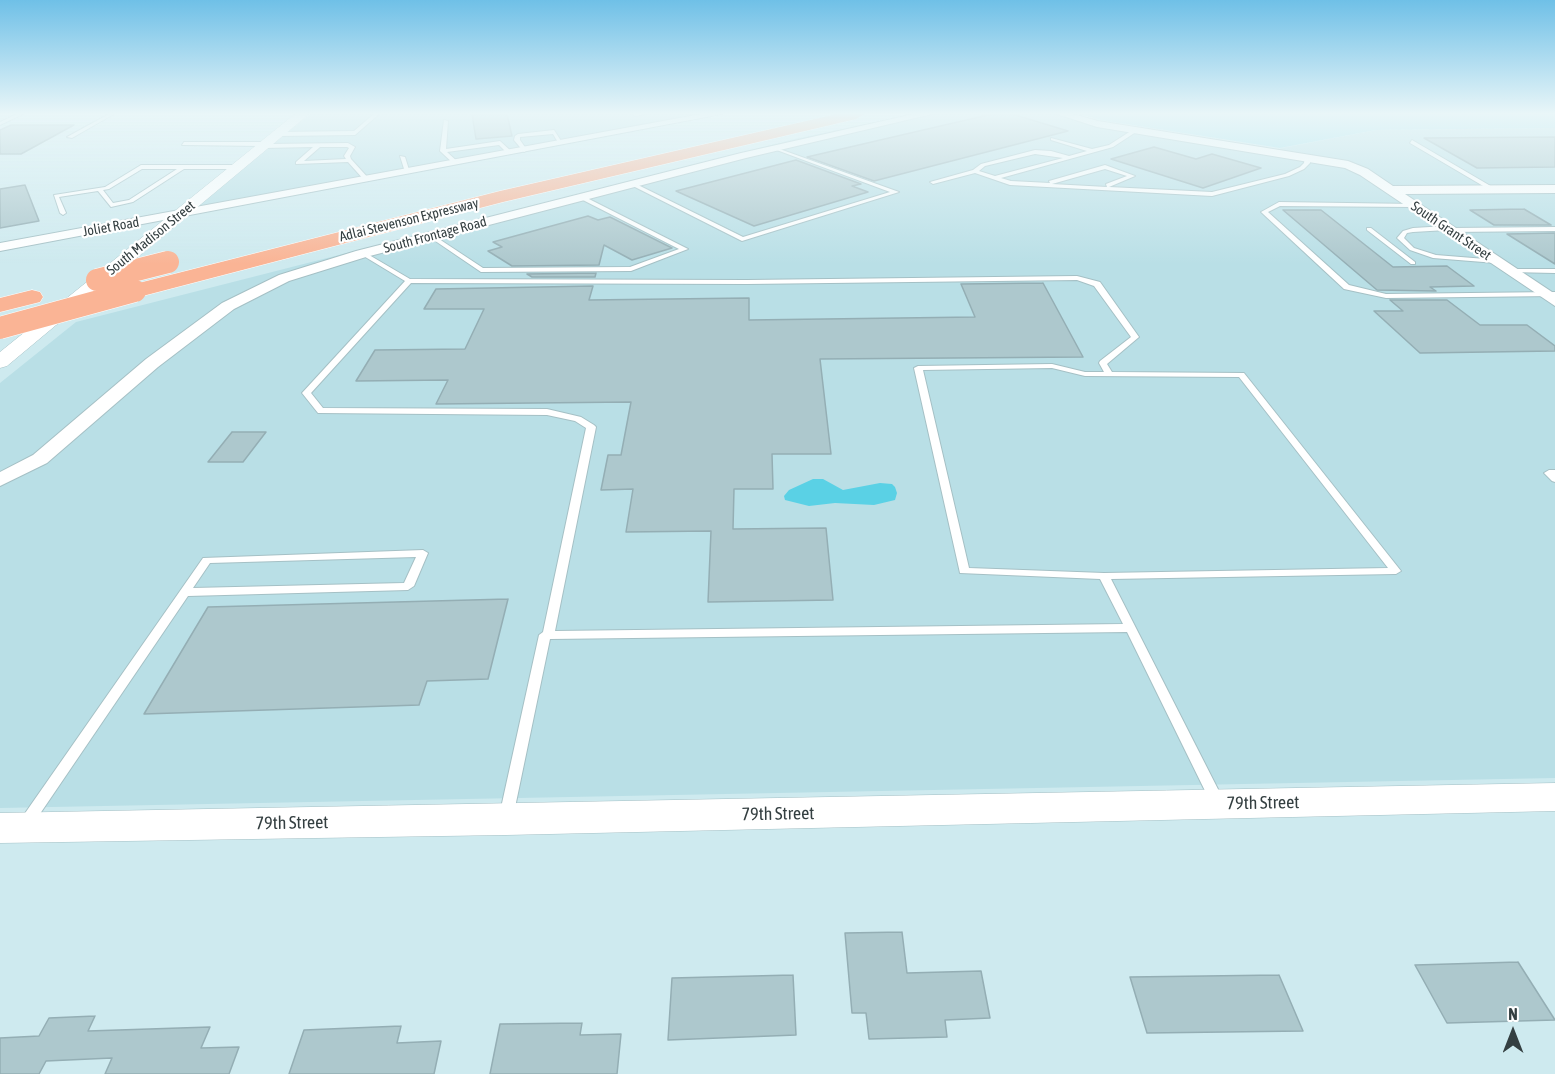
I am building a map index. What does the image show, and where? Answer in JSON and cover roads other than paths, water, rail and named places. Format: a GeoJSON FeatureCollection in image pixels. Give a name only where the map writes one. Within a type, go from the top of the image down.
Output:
{"type":"FeatureCollection","features":[{"type":"Feature","properties":{"kind":"highway","name":"Adlai Stevenson Expressway"},"geometry":{"type":"LineString","coordinates":[[0,328],[500,197],[641,164]]}},
{"type":"Feature","properties":{"kind":"highway"},"geometry":{"type":"LineString","coordinates":[[0,305],[190,256]]}},
{"type":"Feature","properties":{"kind":"street","name":"South Madison Street"},"geometry":{"type":"LineString","coordinates":[[0,362],[241,164]]}},
{"type":"Feature","properties":{"kind":"street","name":"Joliet Road"},"geometry":{"type":"LineString","coordinates":[[0,247],[450,164]]}},
{"type":"Feature","properties":{"kind":"street","name":"South Frontage Road"},"geometry":{"type":"LineString","coordinates":[[0,480],[40,459],[152,363],[228,306],[284,279],[364,254],[712,164]]}},
{"type":"Feature","properties":{"kind":"street","name":"South Grant Street"},"geometry":{"type":"LineString","coordinates":[[1339,164],[1357,168],[1552,296]]}},
{"type":"Feature","properties":{"kind":"street"},"geometry":{"type":"LineString","coordinates":[[1392,190],[1548,189]]}},
{"type":"Feature","properties":{"kind":"street","name":"79th Street"},"geometry":{"type":"LineString","coordinates":[[12,828],[506,820],[1555,797]]}},
{"type":"Feature","properties":{"kind":"lane"},"geometry":{"type":"LineString","coordinates":[[353,164],[367,180]]}},
{"type":"Feature","properties":{"kind":"lane"},"geometry":{"type":"LineString","coordinates":[[405,164],[408,172]]}},
{"type":"Feature","properties":{"kind":"lane"},"geometry":{"type":"LineString","coordinates":[[632,184],[742,239],[896,192],[820,164]]}},
{"type":"Feature","properties":{"kind":"lane"},"geometry":{"type":"LineString","coordinates":[[933,182],[975,171],[987,164]]}},
{"type":"Feature","properties":{"kind":"lane"},"geometry":{"type":"LineString","coordinates":[[994,178],[1045,164]]}},
{"type":"Feature","properties":{"kind":"lane"},"geometry":{"type":"LineString","coordinates":[[975,171],[1010,183],[1212,194],[1287,175],[1306,164]]}},
{"type":"Feature","properties":{"kind":"lane"},"geometry":{"type":"LineString","coordinates":[[1450,164],[1492,189]]}},
{"type":"Feature","properties":{"kind":"lane"},"geometry":{"type":"LineString","coordinates":[[63,213],[56,196],[107,188],[141,167],[238,167]]}},
{"type":"Feature","properties":{"kind":"lane"},"geometry":{"type":"LineString","coordinates":[[99,189],[111,205],[131,201],[183,167]]}},
{"type":"Feature","properties":{"kind":"lane"},"geometry":{"type":"LineString","coordinates":[[1042,185],[1105,167],[1132,176],[1102,188]]}},
{"type":"Feature","properties":{"kind":"lane"},"geometry":{"type":"LineString","coordinates":[[1548,189],[1555,196]]}},
{"type":"Feature","properties":{"kind":"lane"},"geometry":{"type":"LineString","coordinates":[[431,236],[481,270],[631,269],[685,249],[581,197]]}},
{"type":"Feature","properties":{"kind":"lane"},"geometry":{"type":"LineString","coordinates":[[1413,205],[1279,204],[1264,212],[1347,287],[1386,296],[1552,296]]}},
{"type":"Feature","properties":{"kind":"lane"},"geometry":{"type":"LineString","coordinates":[[1369,229],[1413,263]]}},
{"type":"Feature","properties":{"kind":"lane"},"geometry":{"type":"LineString","coordinates":[[1496,261],[1449,260],[1423,254],[1407,246],[1400,238],[1405,232],[1448,229],[1555,229]]}},
{"type":"Feature","properties":{"kind":"lane"},"geometry":{"type":"LineString","coordinates":[[1390,246],[1407,246]]}},
{"type":"Feature","properties":{"kind":"lane"},"geometry":{"type":"LineString","coordinates":[[364,254],[409,281],[747,282],[1077,278],[1096,284],[1135,337],[1103,363],[1108,374]]}},
{"type":"Feature","properties":{"kind":"lane"},"geometry":{"type":"LineString","coordinates":[[1511,271],[1555,270]]}},
{"type":"Feature","properties":{"kind":"lane"},"geometry":{"type":"LineString","coordinates":[[409,281],[306,393],[321,411],[548,412],[578,419],[591,428],[548,635]]}},
{"type":"Feature","properties":{"kind":"lane"},"geometry":{"type":"LineString","coordinates":[[1052,366],[1085,374],[1108,374],[1241,375],[1396,571],[1104,576],[964,571],[918,368],[1052,366]]}},
{"type":"Feature","properties":{"kind":"lane"},"geometry":{"type":"LineString","coordinates":[[1555,473],[1549,473],[1555,479]]}},
{"type":"Feature","properties":{"kind":"lane"},"geometry":{"type":"LineString","coordinates":[[12,828],[207,560],[423,553],[408,586],[185,592]]}},
{"type":"Feature","properties":{"kind":"lane"},"geometry":{"type":"LineString","coordinates":[[1104,576],[1218,804]]}},
{"type":"Feature","properties":{"kind":"lane"},"geometry":{"type":"LineString","coordinates":[[506,820],[545,635],[1131,628]]}}]}
